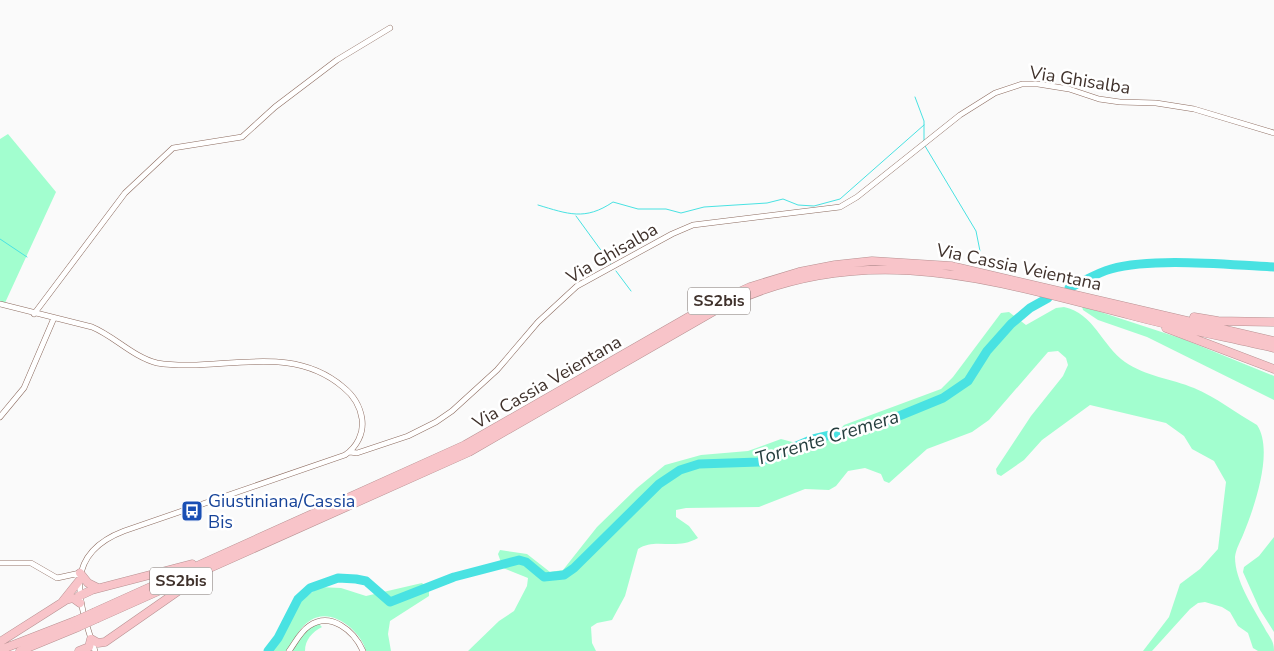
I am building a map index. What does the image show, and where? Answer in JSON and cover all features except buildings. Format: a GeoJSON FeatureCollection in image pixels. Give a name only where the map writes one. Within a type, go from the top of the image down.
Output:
{"type":"FeatureCollection","features":[{"type":"Feature","properties":{"kind":"highway","name":"Via Cassia Veientana"},"geometry":{"type":"LineString","coordinates":[[97,615],[212,567],[458,453],[690,316],[729,296],[769,280],[835,265],[878,261],[951,266],[1003,281],[1090,301],[1129,306]]}},
{"type":"Feature","properties":{"kind":"highway","name":"Via Cassia Veientana"},"geometry":{"type":"LineString","coordinates":[[1090,301],[1131,316]]}},
{"type":"Feature","properties":{"kind":"highway"},"geometry":{"type":"LineString","coordinates":[[1129,306],[1218,321],[1274,322]]}},
{"type":"Feature","properties":{"kind":"highway"},"geometry":{"type":"LineString","coordinates":[[1129,306],[1274,341]]}},
{"type":"Feature","properties":{"kind":"highway"},"geometry":{"type":"LineString","coordinates":[[1131,316],[1274,348]]}},
{"type":"Feature","properties":{"kind":"highway"},"geometry":{"type":"LineString","coordinates":[[1131,316],[1218,346],[1274,369]]}},
{"type":"Feature","properties":{"kind":"highway","name":"Via Cassia Veientana"},"geometry":{"type":"LineString","coordinates":[[20,651],[215,558],[458,453]]}},
{"type":"Feature","properties":{"kind":"highway"},"geometry":{"type":"LineString","coordinates":[[0,642],[63,601],[72,598],[79,599],[100,588],[215,558]]}},
{"type":"Feature","properties":{"kind":"highway"},"geometry":{"type":"LineString","coordinates":[[79,651],[89,647],[91,639],[99,644],[109,639],[212,567]]}},
{"type":"Feature","properties":{"kind":"highway"},"geometry":{"type":"LineString","coordinates":[[63,601],[80,577],[89,584],[100,588]]}},
{"type":"Feature","properties":{"kind":"highway","name":"Via Cassia Veientana"},"geometry":{"type":"LineString","coordinates":[[0,650],[77,624]]}},
{"type":"Feature","properties":{"kind":"highway"},"geometry":{"type":"LineString","coordinates":[[102,651],[109,639]]}},
{"type":"Feature","properties":{"kind":"street"},"geometry":{"type":"LineString","coordinates":[[34,314],[125,193],[173,148],[242,137],[275,107],[337,60],[390,28]]}},
{"type":"Feature","properties":{"kind":"street","name":"Via Ghisalba"},"geometry":{"type":"LineString","coordinates":[[80,577],[95,549],[116,535],[329,462],[350,452],[357,453],[382,445],[436,422],[452,411],[497,370],[538,322],[577,286],[672,234],[694,225],[840,207],[858,197],[960,115],[995,93],[1012,86],[1030,83],[1069,89],[1099,98],[1156,103],[1194,109],[1274,133]]}},
{"type":"Feature","properties":{"kind":"street"},"geometry":{"type":"LineString","coordinates":[[0,304],[106,333],[146,360],[156,363],[277,362],[317,369],[346,390],[359,407],[362,418],[362,430],[350,452]]}},
{"type":"Feature","properties":{"kind":"street"},"geometry":{"type":"LineString","coordinates":[[0,417],[24,388],[54,318]]}},
{"type":"Feature","properties":{"kind":"street"},"geometry":{"type":"LineString","coordinates":[[0,563],[30,563],[57,578],[80,577],[79,599],[95,651]]}},
{"type":"Feature","properties":{"kind":"street"},"geometry":{"type":"LineString","coordinates":[[289,651],[306,629],[314,624],[325,621],[339,624],[346,628],[363,651]]}},
{"type":"Feature","properties":{"kind":"green space"},"geometry":{"type":"Polygon","coordinates":[[[8,134],[56,192],[4,305],[0,304],[0,139],[8,134]]]}},
{"type":"Feature","properties":{"kind":"green space"},"geometry":{"type":"Polygon","coordinates":[[[1082,306],[1183,339],[1274,376],[1274,400],[1147,337],[1098,320],[1083,310],[1082,306]]]}},
{"type":"Feature","properties":{"kind":"green space"},"geometry":{"type":"Polygon","coordinates":[[[1064,307],[1074,310],[1083,316],[1110,348],[1133,367],[1202,392],[1257,425],[1262,436],[1264,449],[1261,478],[1253,509],[1235,557],[1241,584],[1272,641],[1274,651],[1258,651],[1253,648],[1248,633],[1238,626],[1230,612],[1222,607],[1205,602],[1198,603],[1190,609],[1152,651],[1143,651],[1169,617],[1180,584],[1200,569],[1218,549],[1226,482],[1214,461],[1192,449],[1184,436],[1166,423],[1090,405],[1042,440],[1024,460],[1001,476],[997,474],[996,469],[1031,416],[1063,376],[1068,365],[1066,358],[1058,351],[1048,352],[989,420],[972,432],[927,449],[889,483],[884,481],[881,474],[865,468],[848,471],[836,486],[829,490],[805,489],[759,507],[686,508],[676,510],[676,517],[689,526],[698,538],[681,544],[652,544],[638,549],[625,596],[612,620],[597,623],[591,627],[592,643],[596,651],[468,651],[499,621],[514,611],[527,586],[528,578],[503,568],[498,554],[500,550],[527,554],[550,572],[563,570],[597,527],[637,488],[665,465],[701,455],[748,451],[781,439],[796,443],[838,432],[844,425],[941,389],[953,377],[1001,313],[1009,312],[1026,325],[1056,308],[1064,307]]]}},
{"type":"Feature","properties":{"kind":"green space"},"geometry":{"type":"Polygon","coordinates":[[[1274,537],[1274,632],[1260,610],[1243,572],[1244,567],[1259,556],[1274,537]]]}},
{"type":"Feature","properties":{"kind":"green space"},"geometry":{"type":"Polygon","coordinates":[[[422,583],[429,590],[429,596],[390,621],[388,634],[391,651],[366,651],[358,636],[344,623],[328,617],[319,617],[311,620],[300,630],[286,651],[270,651],[279,642],[282,621],[293,607],[319,587],[341,588],[366,596],[422,583]]]}},
{"type":"Feature","properties":{"kind":"green space"},"geometry":{"type":"Polygon","coordinates":[[[319,624],[322,627],[310,637],[306,643],[305,651],[290,651],[306,630],[319,624]]]}},
{"type":"Feature","properties":{"kind":"waterway"},"geometry":{"type":"LineString","coordinates":[[915,97],[924,121],[924,142]]}},
{"type":"Feature","properties":{"kind":"waterway"},"geometry":{"type":"LineString","coordinates":[[538,205],[576,214],[594,212],[613,202],[638,209],[666,209],[681,213],[704,207],[767,203],[783,199],[798,205],[814,206],[840,199],[924,125]]}},
{"type":"Feature","properties":{"kind":"waterway"},"geometry":{"type":"LineString","coordinates":[[925,146],[976,231],[981,256]]}},
{"type":"Feature","properties":{"kind":"waterway"},"geometry":{"type":"LineString","coordinates":[[576,216],[611,264]]}},
{"type":"Feature","properties":{"kind":"waterway"},"geometry":{"type":"LineString","coordinates":[[0,239],[27,257]]}},
{"type":"Feature","properties":{"kind":"waterway","name":"Torrente Cremera"},"geometry":{"type":"LineString","coordinates":[[1069,288],[1095,275],[1129,265],[1192,263],[1274,267]]}},
{"type":"Feature","properties":{"kind":"waterway"},"geometry":{"type":"LineString","coordinates":[[616,271],[631,291]]}},
{"type":"Feature","properties":{"kind":"waterway","name":"Torrente Cremera"},"geometry":{"type":"LineString","coordinates":[[268,651],[278,638],[298,599],[310,588],[338,578],[366,581],[390,602],[454,577],[519,560],[526,562],[544,577],[564,575],[574,568],[659,484],[680,470],[699,464],[759,462],[813,439],[882,423],[943,398],[968,381],[987,351],[1011,324],[1030,308],[1048,298]]}},
{"type":"Feature","properties":{"kind":"place","name":"Giustiniana/Cassia Bis"},"geometry":{"type":"Point","coordinates":[192,511]}}]}
